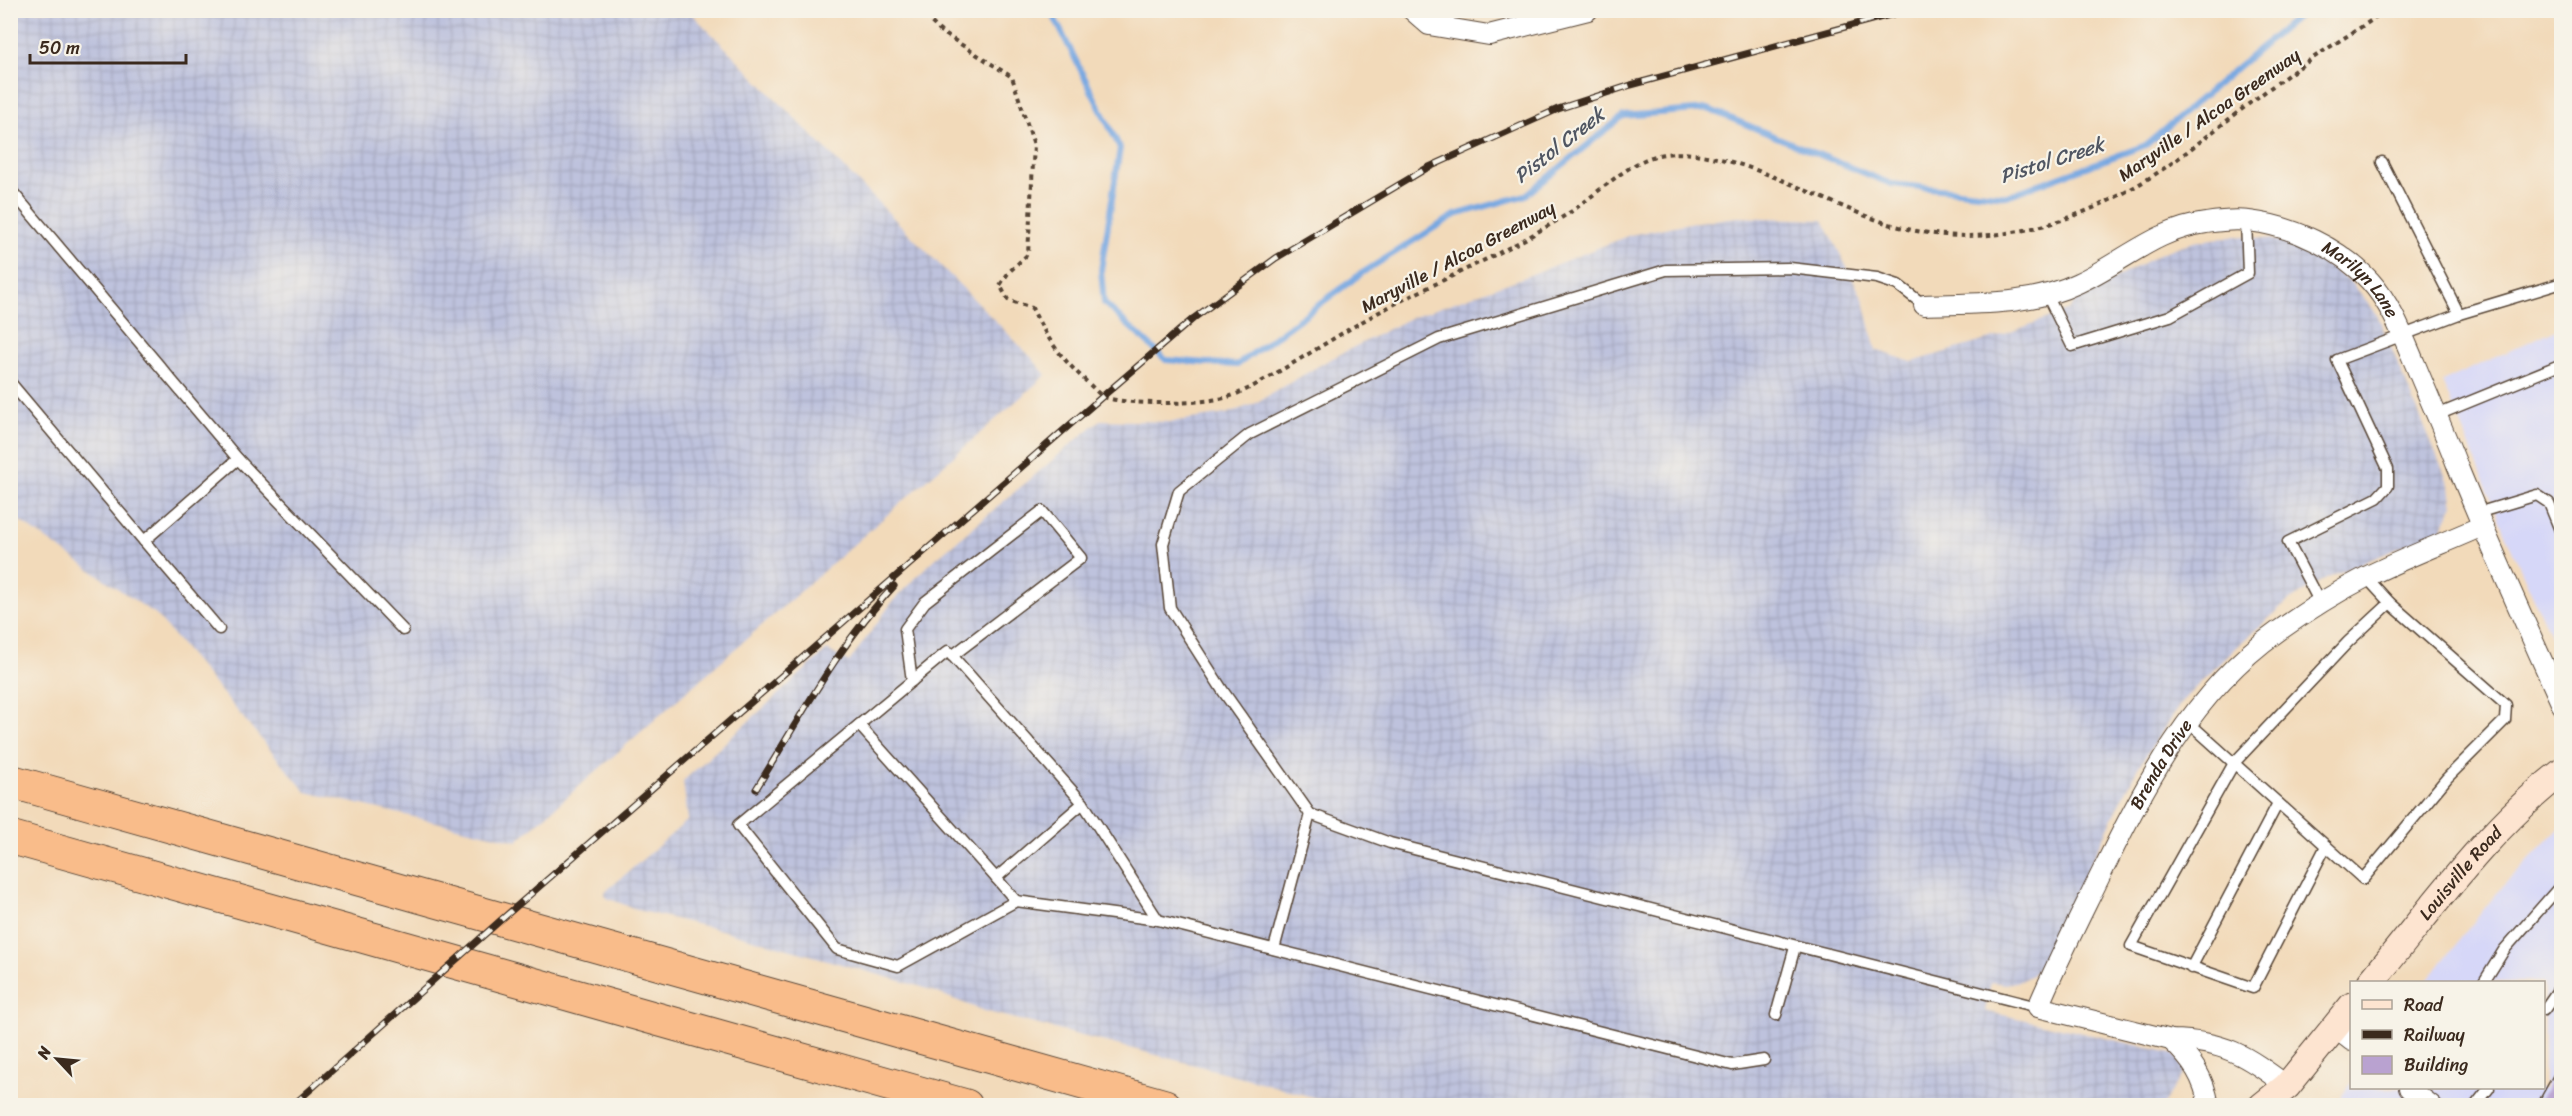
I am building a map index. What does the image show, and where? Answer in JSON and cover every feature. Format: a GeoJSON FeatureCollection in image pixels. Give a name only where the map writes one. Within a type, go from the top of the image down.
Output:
{"type":"FeatureCollection","features":[{"type":"Feature","properties":{"kind":"highway"},"geometry":{"type":"LineString","coordinates":[[10,781],[1165,1106]]}},
{"type":"Feature","properties":{"kind":"highway"},"geometry":{"type":"LineString","coordinates":[[10,837],[966,1106]]}},
{"type":"Feature","properties":{"kind":"main road","name":"Louisville Road"},"geometry":{"type":"LineString","coordinates":[[2372,981],[2456,877],[2509,821],[2562,772]]}},
{"type":"Feature","properties":{"kind":"main road"},"geometry":{"type":"LineString","coordinates":[[2262,1106],[2283,1096],[2343,1034],[2350,1012]]}},
{"type":"Feature","properties":{"kind":"street"},"geometry":{"type":"LineString","coordinates":[[1412,10],[1429,25],[1489,35],[1588,10]]}},
{"type":"Feature","properties":{"kind":"street","name":"Marilyn Lane"},"geometry":{"type":"LineString","coordinates":[[1924,305],[2023,300],[2047,295],[2080,283],[2166,233],[2204,223],[2246,220],[2274,225],[2304,236],[2333,251],[2355,267],[2383,300],[2402,334],[2562,705]]}},
{"type":"Feature","properties":{"kind":"street","name":"Brenda Drive"},"geometry":{"type":"LineString","coordinates":[[2038,1007],[2125,825],[2154,771],[2187,721],[2220,682],[2275,633],[2320,603],[2480,519]]}},
{"type":"Feature","properties":{"kind":"street"},"geometry":{"type":"LineString","coordinates":[[2038,1007],[2172,1040],[2194,1040],[2227,1047],[2253,1060],[2283,1096]]}},
{"type":"Feature","properties":{"kind":"street"},"geometry":{"type":"LineString","coordinates":[[2172,1040],[2191,1058],[2200,1072],[2209,1106]]}},
{"type":"Feature","properties":{"kind":"street"},"geometry":{"type":"LineString","coordinates":[[2410,1089],[2432,1106]]}},
{"type":"Feature","properties":{"kind":"lane"},"geometry":{"type":"LineString","coordinates":[[2382,162],[2459,314]]}},
{"type":"Feature","properties":{"kind":"lane"},"geometry":{"type":"LineString","coordinates":[[10,189],[238,459],[403,630]]}},
{"type":"Feature","properties":{"kind":"lane"},"geometry":{"type":"LineString","coordinates":[[2047,295],[2072,346],[2170,316],[2248,273],[2246,220]]}},
{"type":"Feature","properties":{"kind":"lane"},"geometry":{"type":"LineString","coordinates":[[1924,305],[1898,285],[1877,278],[1790,268],[1666,270],[1438,339],[1250,434],[1179,491],[1163,544],[1170,608],[1223,691],[1310,814],[1390,843],[2038,1007]]}},
{"type":"Feature","properties":{"kind":"lane"},"geometry":{"type":"LineString","coordinates":[[2320,603],[2288,542],[2377,498],[2388,486],[2388,469],[2337,360],[2459,314],[2562,283]]}},
{"type":"Feature","properties":{"kind":"lane"},"geometry":{"type":"LineString","coordinates":[[2437,415],[2562,364]]}},
{"type":"Feature","properties":{"kind":"lane"},"geometry":{"type":"LineString","coordinates":[[10,382],[219,629]]}},
{"type":"Feature","properties":{"kind":"lane"},"geometry":{"type":"LineString","coordinates":[[144,541],[238,459]]}},
{"type":"Feature","properties":{"kind":"lane"},"geometry":{"type":"LineString","coordinates":[[2480,519],[2537,495],[2549,503],[2562,535]]}},
{"type":"Feature","properties":{"kind":"lane"},"geometry":{"type":"LineString","coordinates":[[912,681],[905,629],[925,602],[1042,511],[1081,558],[952,656]]}},
{"type":"Feature","properties":{"kind":"lane"},"geometry":{"type":"LineString","coordinates":[[2187,721],[2363,879],[2447,778],[2505,720],[2506,705],[2390,603],[2367,577]]}},
{"type":"Feature","properties":{"kind":"lane"},"geometry":{"type":"LineString","coordinates":[[2326,846],[2253,988],[2131,946],[2234,763],[2348,642],[2390,603]]}},
{"type":"Feature","properties":{"kind":"lane"},"geometry":{"type":"LineString","coordinates":[[1158,920],[1083,803],[948,651],[738,825],[837,949],[898,966],[1016,901],[1158,920],[1732,1065],[1764,1060]]}},
{"type":"Feature","properties":{"kind":"lane"},"geometry":{"type":"LineString","coordinates":[[859,725],[1016,901]]}},
{"type":"Feature","properties":{"kind":"lane"},"geometry":{"type":"LineString","coordinates":[[996,878],[1083,803]]}},
{"type":"Feature","properties":{"kind":"lane"},"geometry":{"type":"LineString","coordinates":[[2191,968],[2278,803]]}},
{"type":"Feature","properties":{"kind":"lane"},"geometry":{"type":"LineString","coordinates":[[1274,949],[1310,814]]}},
{"type":"Feature","properties":{"kind":"lane"},"geometry":{"type":"LineString","coordinates":[[2485,981],[2505,950],[2562,884]]}},
{"type":"Feature","properties":{"kind":"lane"},"geometry":{"type":"LineString","coordinates":[[1776,1015],[1795,947]]}},
{"type":"Feature","properties":{"kind":"lane"},"geometry":{"type":"LineString","coordinates":[[2545,1009],[2562,984]]}},
{"type":"Feature","properties":{"kind":"lane"},"geometry":{"type":"LineString","coordinates":[[2475,1106],[2484,1089]]}},
{"type":"Feature","properties":{"kind":"path","name":"Maryville / Alcoa Greenway"},"geometry":{"type":"LineString","coordinates":[[919,10],[940,31],[1012,76],[1031,135],[1034,145],[1028,254],[1009,272],[1000,285],[1008,300],[1032,308],[1054,348],[1067,365],[1103,396],[1148,402],[1188,402],[1228,397],[1264,380],[1380,311],[1534,234],[1571,212],[1640,163],[1657,155],[1700,154],[1766,174],[1877,221],[1940,236],[1977,238],[2062,220],[2108,201],[2169,165],[2278,82],[2387,10]]}},
{"type":"Feature","properties":{"kind":"shaded area"},"geometry":{"type":"Polygon","coordinates":[[[11,11],[689,11],[1031,357],[1046,375],[517,841],[306,792],[156,615],[11,515],[11,11]]]}},
{"type":"Feature","properties":{"kind":"shaded area"},"geometry":{"type":"Polygon","coordinates":[[[1737,217],[1823,220],[1864,301],[1876,350],[1912,362],[2000,336],[2069,310],[2075,301],[2163,252],[2192,242],[2235,236],[2284,242],[2327,266],[2353,284],[2377,314],[2450,487],[2453,506],[2441,531],[2328,577],[2290,600],[2236,647],[2183,700],[2137,769],[2042,964],[2032,975],[2020,981],[2006,984],[1991,982],[1985,1011],[2172,1053],[2186,1069],[2163,1105],[1340,1105],[1242,1077],[984,1011],[922,987],[721,930],[641,911],[607,898],[604,893],[688,820],[683,781],[827,650],[849,662],[893,601],[927,566],[1100,420],[1170,422],[1226,414],[1254,404],[1327,361],[1410,318],[1525,277],[1630,235],[1689,223],[1737,217]]]}},
{"type":"Feature","properties":{"kind":"shaded area"},"geometry":{"type":"Polygon","coordinates":[[[2561,327],[2561,659],[2506,536],[2442,382],[2561,327]]]}},
{"type":"Feature","properties":{"kind":"shaded area"},"geometry":{"type":"Polygon","coordinates":[[[2561,827],[2561,1105],[2335,1106],[2350,1084],[2350,1089],[2545,1089],[2545,981],[2427,981],[2500,889],[2561,827]]]}},
{"type":"Feature","properties":{"kind":"building"},"geometry":{"type":"Polygon","coordinates":[[[2562,1059],[2562,1106],[2536,1106],[2562,1059]]]}},
{"type":"Feature","properties":{"kind":"waterway","name":"Pistol Creek"},"geometry":{"type":"LineString","coordinates":[[1053,10],[1055,19],[1120,148],[1101,270],[1104,303],[1166,360],[1237,365],[1362,273],[1455,215],[1526,195],[1623,116],[1708,109],[1891,184],[2007,196],[2146,145],[2305,10]]}},
{"type":"Feature","properties":{"kind":"railway"},"geometry":{"type":"LineString","coordinates":[[292,1106],[502,919],[1103,396],[1194,318],[1276,258],[1427,168],[1558,109],[1631,85],[1908,10]]}},
{"type":"Feature","properties":{"kind":"railway"},"geometry":{"type":"LineString","coordinates":[[756,789],[837,658],[894,586]]}}]}
